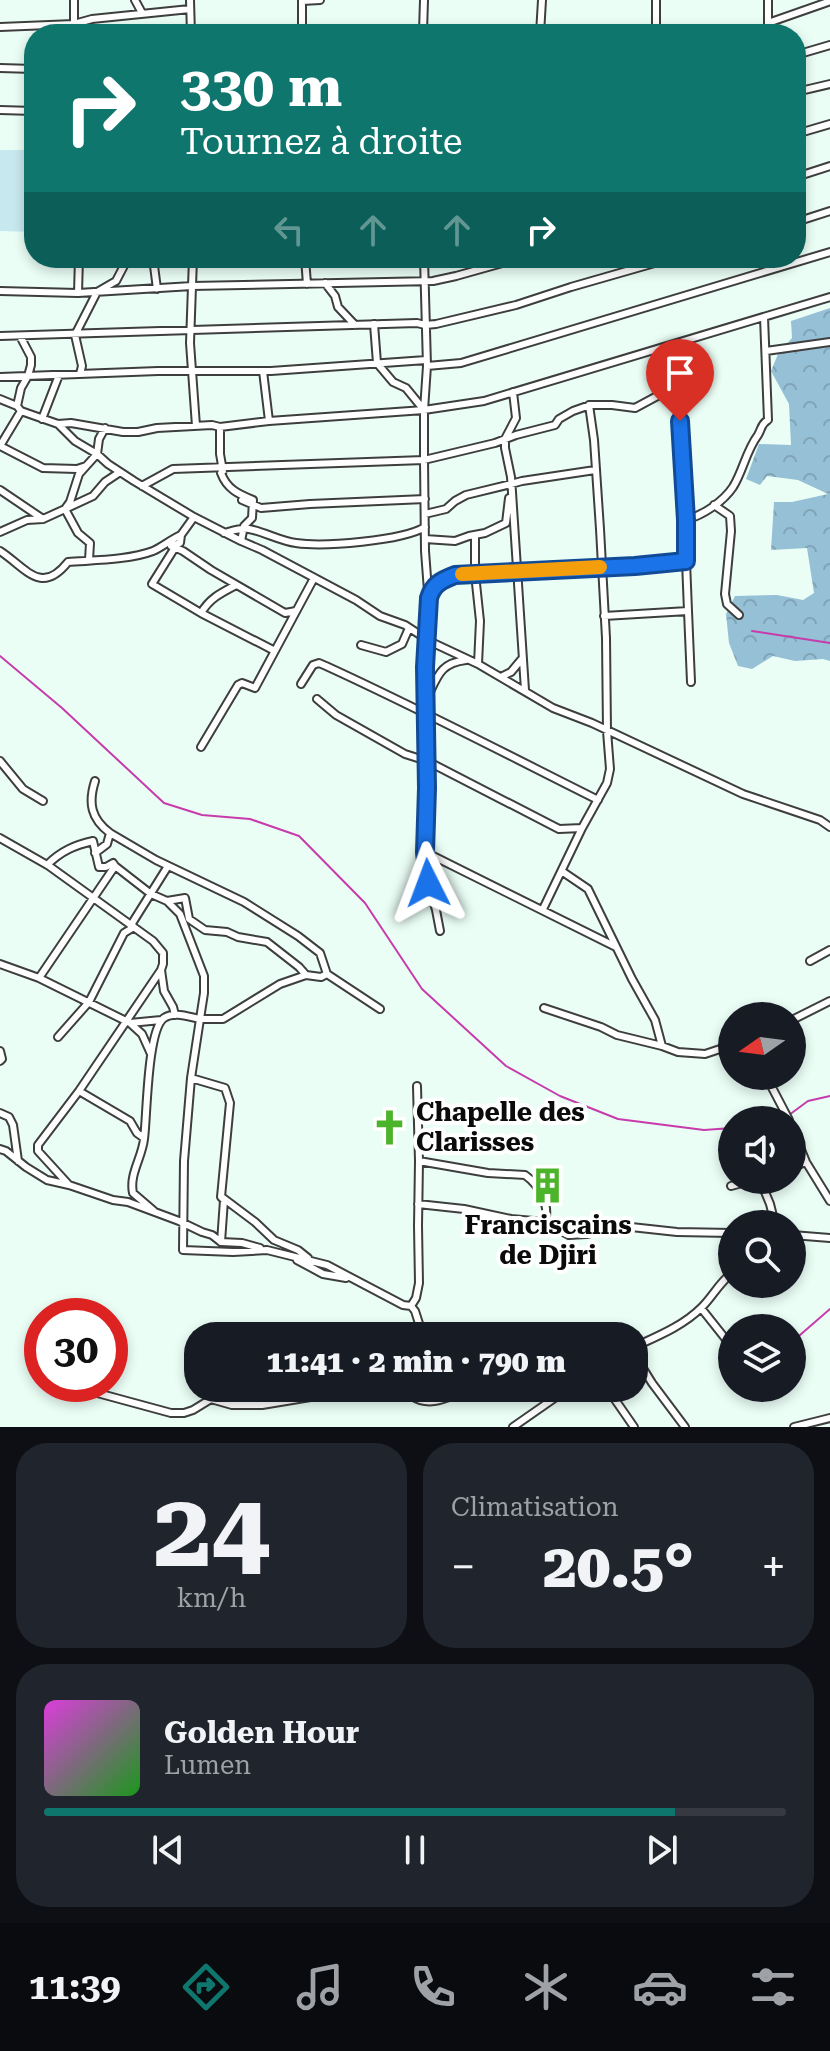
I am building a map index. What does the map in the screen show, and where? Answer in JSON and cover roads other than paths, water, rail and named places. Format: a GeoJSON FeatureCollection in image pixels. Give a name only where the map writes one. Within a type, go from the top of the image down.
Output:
{"type":"FeatureCollection","features":[{"type":"Feature","properties":{"kind":"street"},"geometry":{"type":"LineString","coordinates":[[74,0],[74,24],[92,19],[190,9]]}},
{"type":"Feature","properties":{"kind":"street"},"geometry":{"type":"LineString","coordinates":[[135,0],[142,13]]}},
{"type":"Feature","properties":{"kind":"street"},"geometry":{"type":"LineString","coordinates":[[190,0],[191,24]]}},
{"type":"Feature","properties":{"kind":"street"},"geometry":{"type":"LineString","coordinates":[[302,24],[302,0],[320,0]]}},
{"type":"Feature","properties":{"kind":"street"},"geometry":{"type":"LineString","coordinates":[[423,24],[424,0]]}},
{"type":"Feature","properties":{"kind":"street"},"geometry":{"type":"LineString","coordinates":[[541,24],[542,0]]}},
{"type":"Feature","properties":{"kind":"street"},"geometry":{"type":"LineString","coordinates":[[656,0],[656,24]]}},
{"type":"Feature","properties":{"kind":"street"},"geometry":{"type":"LineString","coordinates":[[768,0],[768,23],[828,2]]}},
{"type":"Feature","properties":{"kind":"street"},"geometry":{"type":"LineString","coordinates":[[0,27],[24,26]]}},
{"type":"Feature","properties":{"kind":"street"},"geometry":{"type":"LineString","coordinates":[[806,52],[830,45]]}},
{"type":"Feature","properties":{"kind":"street"},"geometry":{"type":"LineString","coordinates":[[0,68],[24,69]]}},
{"type":"Feature","properties":{"kind":"street"},"geometry":{"type":"LineString","coordinates":[[806,90],[830,84]]}},
{"type":"Feature","properties":{"kind":"street"},"geometry":{"type":"LineString","coordinates":[[0,110],[24,111]]}},
{"type":"Feature","properties":{"kind":"street"},"geometry":{"type":"LineString","coordinates":[[806,131],[830,124]]}},
{"type":"Feature","properties":{"kind":"street"},"geometry":{"type":"LineString","coordinates":[[806,174],[830,166]]}},
{"type":"Feature","properties":{"kind":"street"},"geometry":{"type":"LineString","coordinates":[[806,219],[830,211]]}},
{"type":"Feature","properties":{"kind":"street"},"geometry":{"type":"LineString","coordinates":[[806,259],[830,252]]}},
{"type":"Feature","properties":{"kind":"street"},"geometry":{"type":"LineString","coordinates":[[78,293],[79,268]]}},
{"type":"Feature","properties":{"kind":"street"},"geometry":{"type":"LineString","coordinates":[[80,374],[82,366],[75,335],[97,292],[116,281],[123,268]]}},
{"type":"Feature","properties":{"kind":"street"},"geometry":{"type":"LineString","coordinates":[[154,268],[157,289]]}},
{"type":"Feature","properties":{"kind":"street"},"geometry":{"type":"LineString","coordinates":[[193,268],[191,331],[196,426]]}},
{"type":"Feature","properties":{"kind":"street"},"geometry":{"type":"LineString","coordinates":[[306,268],[307,284]]}},
{"type":"Feature","properties":{"kind":"street"},"geometry":{"type":"LineString","coordinates":[[424,268],[427,363],[424,410],[425,539],[429,598],[425,852],[428,883],[440,931]]}},
{"type":"Feature","properties":{"kind":"street"},"geometry":{"type":"LineString","coordinates":[[0,291],[78,293],[192,286],[424,281],[441,280],[484,268]]}},
{"type":"Feature","properties":{"kind":"street"},"geometry":{"type":"LineString","coordinates":[[0,336],[436,324],[516,305],[637,268]]}},
{"type":"Feature","properties":{"kind":"street"},"geometry":{"type":"LineString","coordinates":[[0,377],[263,371],[377,363],[461,363],[777,268]]}},
{"type":"Feature","properties":{"kind":"street"},"geometry":{"type":"LineString","coordinates":[[325,283],[335,296],[338,307],[355,325]]}},
{"type":"Feature","properties":{"kind":"street"},"geometry":{"type":"LineString","coordinates":[[0,399],[58,424],[138,432],[157,428],[220,427],[424,410],[484,401],[830,297]]}},
{"type":"Feature","properties":{"kind":"street"},"geometry":{"type":"LineString","coordinates":[[686,520],[699,516],[731,490],[753,441],[768,420],[764,317]]}},
{"type":"Feature","properties":{"kind":"street"},"geometry":{"type":"LineString","coordinates":[[374,324],[377,363],[393,382],[406,388],[424,410]]}},
{"type":"Feature","properties":{"kind":"street"},"geometry":{"type":"LineString","coordinates":[[20,336],[31,357],[28,376],[21,388],[19,408],[0,446],[43,468],[77,469],[87,466]]}},
{"type":"Feature","properties":{"kind":"street"},"geometry":{"type":"LineString","coordinates":[[681,342],[683,389],[680,421],[691,682]]}},
{"type":"Feature","properties":{"kind":"street"},"geometry":{"type":"LineString","coordinates":[[766,351],[830,342]]}},
{"type":"Feature","properties":{"kind":"street"},"geometry":{"type":"LineString","coordinates":[[263,371],[269,421]]}},
{"type":"Feature","properties":{"kind":"street"},"geometry":{"type":"LineString","coordinates":[[42,419],[59,375]]}},
{"type":"Feature","properties":{"kind":"street"},"geometry":{"type":"LineString","coordinates":[[142,486],[173,469],[424,460],[555,425],[566,415],[589,405],[635,408],[661,394],[683,389]]}},
{"type":"Feature","properties":{"kind":"street"},"geometry":{"type":"LineString","coordinates":[[513,392],[516,418],[505,439],[505,448],[511,484],[525,690]]}},
{"type":"Feature","properties":{"kind":"street"},"geometry":{"type":"LineString","coordinates":[[543,909],[607,783],[610,769],[602,567],[589,405]]}},
{"type":"Feature","properties":{"kind":"street"},"geometry":{"type":"LineString","coordinates":[[58,424],[75,441],[120,472],[194,517],[474,662],[553,708],[592,723],[743,794],[810,816],[830,827]]}},
{"type":"Feature","properties":{"kind":"street"},"geometry":{"type":"LineString","coordinates":[[220,427],[222,477],[232,491],[253,500],[252,518],[244,529],[241,541]]}},
{"type":"Feature","properties":{"kind":"street"},"geometry":{"type":"LineString","coordinates":[[65,509],[79,474],[97,454],[98,441],[105,428]]}},
{"type":"Feature","properties":{"kind":"street"},"geometry":{"type":"LineString","coordinates":[[425,514],[446,509],[466,495],[595,470]]}},
{"type":"Feature","properties":{"kind":"street"},"geometry":{"type":"LineString","coordinates":[[0,532],[27,520],[43,519],[93,496],[105,482],[120,472]]}},
{"type":"Feature","properties":{"kind":"street"},"geometry":{"type":"LineString","coordinates":[[425,539],[449,541],[506,523],[511,484]]}},
{"type":"Feature","properties":{"kind":"street"},"geometry":{"type":"LineString","coordinates":[[0,490],[43,519]]}},
{"type":"Feature","properties":{"kind":"street"},"geometry":{"type":"LineString","coordinates":[[242,500],[253,506],[273,507],[425,499]]}},
{"type":"Feature","properties":{"kind":"street"},"geometry":{"type":"LineString","coordinates":[[714,505],[730,516],[725,594],[727,604],[739,615]]}},
{"type":"Feature","properties":{"kind":"street"},"geometry":{"type":"LineString","coordinates":[[65,509],[78,533],[90,543],[89,560]]}},
{"type":"Feature","properties":{"kind":"street"},"geometry":{"type":"LineString","coordinates":[[171,546],[180,543],[181,535],[194,517]]}},
{"type":"Feature","properties":{"kind":"street"},"geometry":{"type":"LineString","coordinates":[[224,533],[244,529],[301,544],[383,539],[415,533],[425,527]]}},
{"type":"Feature","properties":{"kind":"street"},"geometry":{"type":"LineString","coordinates":[[0,551],[30,575],[46,579],[58,575],[68,562],[129,558],[156,550],[181,535]]}},
{"type":"Feature","properties":{"kind":"street"},"geometry":{"type":"LineString","coordinates":[[474,662],[480,621],[475,535]]}},
{"type":"Feature","properties":{"kind":"street"},"geometry":{"type":"LineString","coordinates":[[171,546],[285,613],[296,611]]}},
{"type":"Feature","properties":{"kind":"street"},"geometry":{"type":"LineString","coordinates":[[171,546],[174,549],[152,584],[273,650]]}},
{"type":"Feature","properties":{"kind":"street"},"geometry":{"type":"LineString","coordinates":[[429,598],[437,583],[455,575],[686,561]]}},
{"type":"Feature","properties":{"kind":"street"},"geometry":{"type":"LineString","coordinates":[[428,573],[442,580]]}},
{"type":"Feature","properties":{"kind":"street"},"geometry":{"type":"LineString","coordinates":[[201,747],[240,683],[255,688],[314,578]]}},
{"type":"Feature","properties":{"kind":"street"},"geometry":{"type":"LineString","coordinates":[[201,613],[213,598],[236,585]]}},
{"type":"Feature","properties":{"kind":"street"},"geometry":{"type":"LineString","coordinates":[[604,616],[688,611]]}},
{"type":"Feature","properties":{"kind":"street"},"geometry":{"type":"LineString","coordinates":[[361,645],[386,652],[402,644],[409,628]]}},
{"type":"Feature","properties":{"kind":"street"},"geometry":{"type":"LineString","coordinates":[[501,677],[518,666],[523,657]]}},
{"type":"Feature","properties":{"kind":"street"},"geometry":{"type":"LineString","coordinates":[[426,699],[439,672],[446,666],[453,661],[474,662]]}},
{"type":"Feature","properties":{"kind":"street"},"geometry":{"type":"LineString","coordinates":[[301,684],[313,665],[319,663],[598,800]]}},
{"type":"Feature","properties":{"kind":"street"},"geometry":{"type":"LineString","coordinates":[[317,699],[336,715],[405,754],[427,761],[559,829],[582,828]]}},
{"type":"Feature","properties":{"kind":"street"},"geometry":{"type":"LineString","coordinates":[[0,761],[23,789],[43,801]]}},
{"type":"Feature","properties":{"kind":"street"},"geometry":{"type":"LineString","coordinates":[[95,781],[90,799],[98,825],[168,866],[244,902],[298,936],[320,953],[327,974],[380,1009]]}},
{"type":"Feature","properties":{"kind":"street"},"geometry":{"type":"LineString","coordinates":[[95,853],[107,844],[110,833]]}},
{"type":"Feature","properties":{"kind":"street"},"geometry":{"type":"LineString","coordinates":[[0,838],[47,865],[94,898],[160,947],[163,953],[161,970],[129,1022],[37,1148],[69,1185]]}},
{"type":"Feature","properties":{"kind":"street"},"geometry":{"type":"LineString","coordinates":[[47,865],[75,844],[93,841],[99,867],[113,863],[151,894],[167,901],[180,914],[204,976],[191,1078],[182,1248],[184,1251],[267,1250]]}},
{"type":"Feature","properties":{"kind":"street"},"geometry":{"type":"LineString","coordinates":[[425,852],[616,947]]}},
{"type":"Feature","properties":{"kind":"street"},"geometry":{"type":"LineString","coordinates":[[39,978],[115,866]]}},
{"type":"Feature","properties":{"kind":"street"},"geometry":{"type":"LineString","coordinates":[[58,1037],[89,1002],[124,933],[133,926],[168,866]]}},
{"type":"Feature","properties":{"kind":"street"},"geometry":{"type":"LineString","coordinates":[[563,872],[588,889],[655,1020],[662,1046]]}},
{"type":"Feature","properties":{"kind":"street"},"geometry":{"type":"LineString","coordinates":[[167,901],[185,898],[189,919],[205,930],[267,942],[306,975]]}},
{"type":"Feature","properties":{"kind":"street"},"geometry":{"type":"LineString","coordinates":[[810,961],[830,950]]}},
{"type":"Feature","properties":{"kind":"street"},"geometry":{"type":"LineString","coordinates":[[1,963],[129,1022],[142,1034],[152,1055]]}},
{"type":"Feature","properties":{"kind":"street"},"geometry":{"type":"LineString","coordinates":[[161,970],[164,991],[175,1015]]}},
{"type":"Feature","properties":{"kind":"street"},"geometry":{"type":"LineString","coordinates":[[129,1022],[161,1020],[175,1015],[223,1019],[280,984],[306,975],[321,977],[327,974]]}},
{"type":"Feature","properties":{"kind":"street"},"geometry":{"type":"LineString","coordinates":[[806,1013],[830,1001]]}},
{"type":"Feature","properties":{"kind":"street"},"geometry":{"type":"LineString","coordinates":[[544,1008],[671,1051],[705,1054],[718,1050]]}},
{"type":"Feature","properties":{"kind":"street"},"geometry":{"type":"LineString","coordinates":[[154,1211],[133,1193],[131,1184],[144,1138],[153,1044],[161,1020]]}},
{"type":"Feature","properties":{"kind":"street"},"geometry":{"type":"LineString","coordinates":[[0,1051],[0,1061]]}},
{"type":"Feature","properties":{"kind":"street"},"geometry":{"type":"LineString","coordinates":[[191,1078],[225,1088],[230,1103],[221,1197],[224,1200],[221,1242]]}},
{"type":"Feature","properties":{"kind":"street"},"geometry":{"type":"LineString","coordinates":[[411,1306],[419,1283],[417,1086]]}},
{"type":"Feature","properties":{"kind":"street"},"geometry":{"type":"LineString","coordinates":[[79,1091],[130,1121],[144,1138]]}},
{"type":"Feature","properties":{"kind":"street"},"geometry":{"type":"LineString","coordinates":[[0,1113],[9,1117],[13,1125],[18,1161]]}},
{"type":"Feature","properties":{"kind":"street"},"geometry":{"type":"LineString","coordinates":[[0,1149],[42,1178],[154,1211],[212,1235],[221,1242],[242,1243],[327,1265],[403,1305],[411,1306],[419,1322]]}},
{"type":"Feature","properties":{"kind":"street"},"geometry":{"type":"LineString","coordinates":[[419,1161],[488,1173],[525,1175],[535,1184],[544,1200],[547,1211],[545,1222]]}},
{"type":"Feature","properties":{"kind":"street"},"geometry":{"type":"LineString","coordinates":[[806,1162],[830,1201]]}},
{"type":"Feature","properties":{"kind":"street"},"geometry":{"type":"LineString","coordinates":[[221,1197],[274,1240],[298,1250],[311,1261]]}},
{"type":"Feature","properties":{"kind":"street"},"geometry":{"type":"LineString","coordinates":[[418,1204],[545,1222],[569,1235],[622,1226],[718,1233]]}},
{"type":"Feature","properties":{"kind":"street"},"geometry":{"type":"LineString","coordinates":[[806,1236],[830,1238]]}},
{"type":"Feature","properties":{"kind":"street"},"geometry":{"type":"LineString","coordinates":[[290,1257],[323,1274],[350,1279]]}},
{"type":"Feature","properties":{"kind":"street"},"geometry":{"type":"LineString","coordinates":[[648,1340],[677,1326],[701,1308],[718,1286]]}},
{"type":"Feature","properties":{"kind":"street"},"geometry":{"type":"LineString","coordinates":[[701,1308],[718,1329]]}},
{"type":"Feature","properties":{"kind":"street"},"geometry":{"type":"LineString","coordinates":[[648,1377],[685,1427]]}},
{"type":"Feature","properties":{"kind":"street"},"geometry":{"type":"LineString","coordinates":[[125,1402],[177,1413],[193,1410],[206,1402]]}},
{"type":"Feature","properties":{"kind":"street"},"geometry":{"type":"LineString","coordinates":[[222,1402],[232,1405],[276,1402]]}},
{"type":"Feature","properties":{"kind":"street"},"geometry":{"type":"LineString","coordinates":[[513,1427],[549,1402]]}},
{"type":"Feature","properties":{"kind":"street"},"geometry":{"type":"LineString","coordinates":[[617,1402],[634,1427]]}},
{"type":"Feature","properties":{"kind":"street"},"geometry":{"type":"LineString","coordinates":[[794,1427],[830,1418]]}},
{"type":"Feature","properties":{"kind":"waterway"},"geometry":{"type":"LineString","coordinates":[[752,631],[830,643]]}},
{"type":"Feature","properties":{"kind":"waterway"},"geometry":{"type":"LineString","coordinates":[[0,656],[62,708],[164,803],[202,815],[250,819],[299,836],[365,903],[422,989],[506,1066],[560,1096],[618,1119],[718,1129]]}},
{"type":"Feature","properties":{"kind":"waterway"},"geometry":{"type":"LineString","coordinates":[[801,1106],[808,1101],[830,1096]]}},
{"type":"Feature","properties":{"kind":"waterway"},"geometry":{"type":"LineString","coordinates":[[806,1330],[830,1309]]}},
{"type":"Feature","properties":{"kind":"place","name":"Chapelle des Clarisses"},"geometry":{"type":"Point","coordinates":[390,1127]}},
{"type":"Feature","properties":{"kind":"place","name":"Franciscains de Djiri"},"geometry":{"type":"Point","coordinates":[548,1186]}}]}
